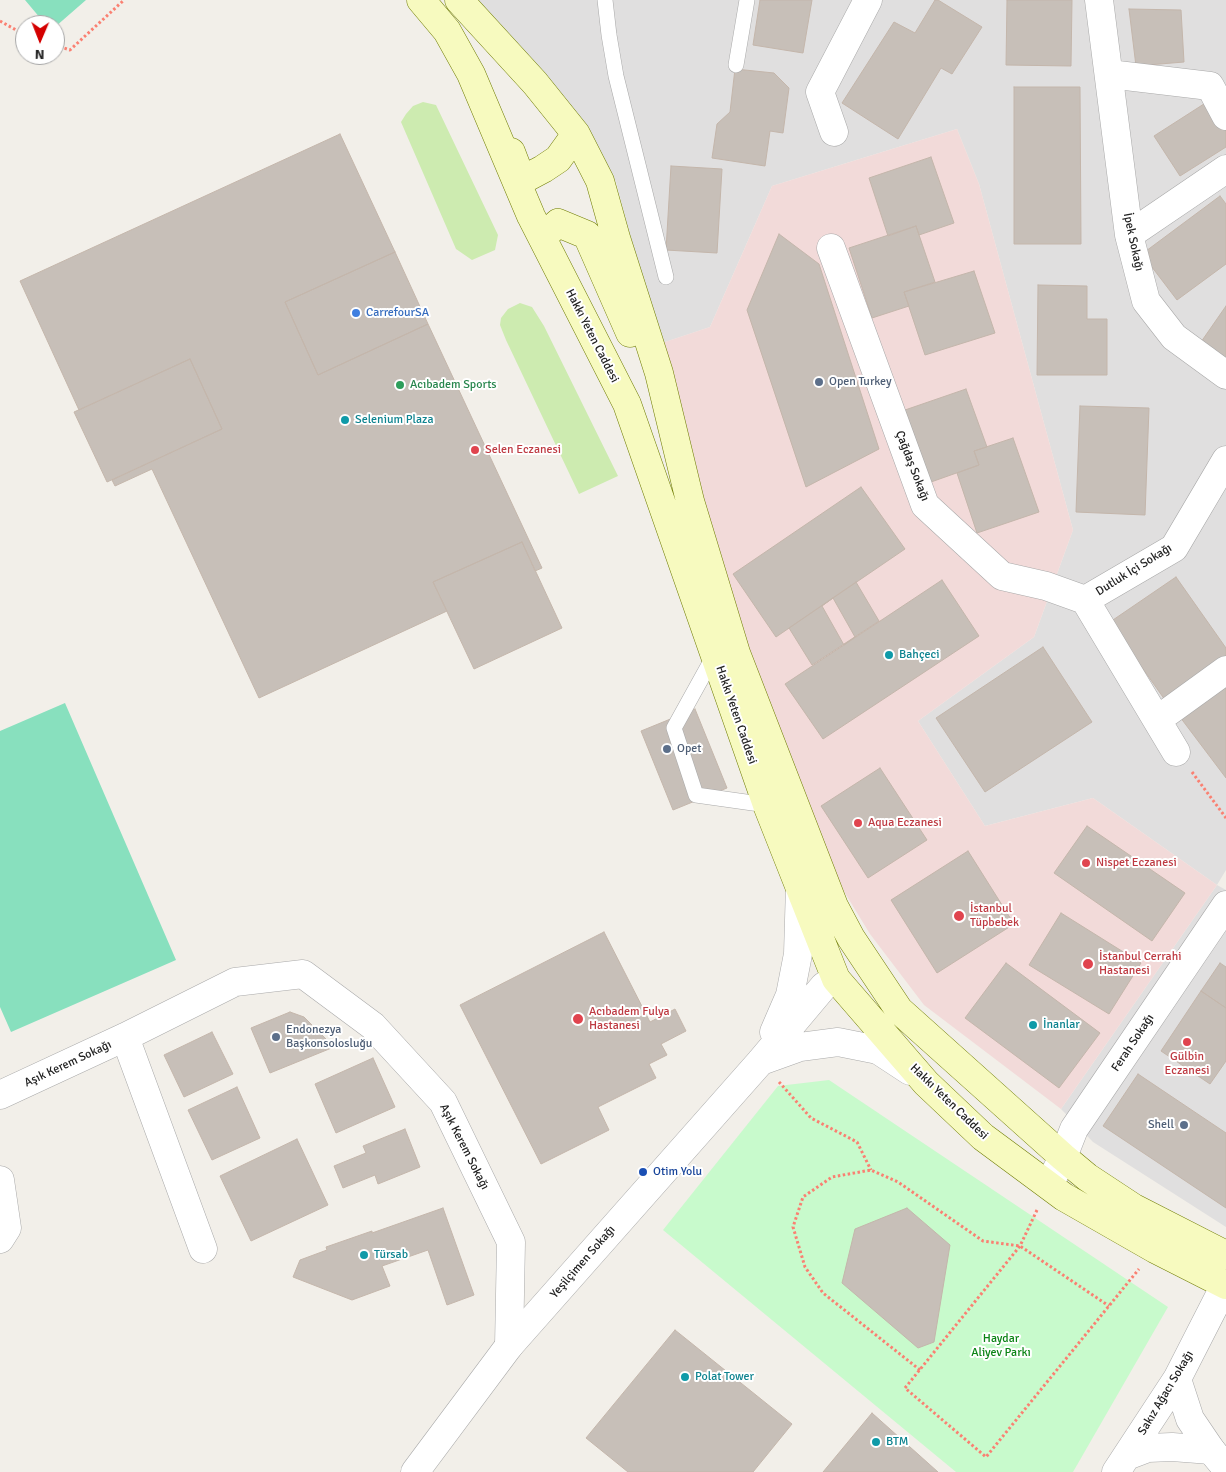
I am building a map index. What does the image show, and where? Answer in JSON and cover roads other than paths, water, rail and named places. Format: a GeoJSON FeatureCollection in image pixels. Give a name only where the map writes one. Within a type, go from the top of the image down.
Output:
{"type":"FeatureCollection","features":[{"type":"Feature","properties":{"kind":"main road","name":"Hakkı Yeten Caddesi"},"geometry":{"type":"LineString","coordinates":[[421,0],[447,31],[471,74],[531,216],[627,404],[767,805],[836,979],[926,1083],[983,1136],[1064,1197],[1154,1249],[1226,1285]]}},
{"type":"Feature","properties":{"kind":"main road","name":"Hakkı Yeten Caddesi"},"geometry":{"type":"LineString","coordinates":[[459,0],[535,83],[576,134],[600,182],[659,373],[690,501],[736,653],[834,906],[851,938],[899,1010],[1063,1158],[1087,1178],[1134,1208],[1226,1255]]}},
{"type":"Feature","properties":{"kind":"main road"},"geometry":{"type":"LineString","coordinates":[[471,74],[495,105],[518,173],[528,177],[558,159],[576,134]]}},
{"type":"Feature","properties":{"kind":"main road"},"geometry":{"type":"LineString","coordinates":[[545,244],[546,234],[558,223],[587,235],[630,334],[659,373]]}},
{"type":"Feature","properties":{"kind":"main road"},"geometry":{"type":"LineString","coordinates":[[836,979],[851,938]]}},
{"type":"Feature","properties":{"kind":"street"},"geometry":{"type":"LineString","coordinates":[[834,132],[820,92],[868,0]]}},
{"type":"Feature","properties":{"kind":"street","name":"İpek Sokağı"},"geometry":{"type":"LineString","coordinates":[[1099,0],[1129,235],[1146,301],[1174,336],[1226,375]]}},
{"type":"Feature","properties":{"kind":"street"},"geometry":{"type":"LineString","coordinates":[[1109,74],[1210,86],[1226,116]]}},
{"type":"Feature","properties":{"kind":"street"},"geometry":{"type":"LineString","coordinates":[[1129,235],[1226,169]]}},
{"type":"Feature","properties":{"kind":"street","name":"Çağdaş Sokağı"},"geometry":{"type":"LineString","coordinates":[[831,248],[925,505],[1002,576],[1046,586],[1085,600]]}},
{"type":"Feature","properties":{"kind":"street","name":"Dutluk İçi Sokağı"},"geometry":{"type":"LineString","coordinates":[[1085,600],[1174,548],[1226,460]]}},
{"type":"Feature","properties":{"kind":"street"},"geometry":{"type":"LineString","coordinates":[[1085,600],[1176,752]]}},
{"type":"Feature","properties":{"kind":"street"},"geometry":{"type":"LineString","coordinates":[[1156,720],[1226,670]]}},
{"type":"Feature","properties":{"kind":"street","name":"Yeşilçimen Sokağı"},"geometry":{"type":"LineString","coordinates":[[761,1061],[790,995],[798,954],[800,886]]}},
{"type":"Feature","properties":{"kind":"street","name":"Ferah Sokağı"},"geometry":{"type":"LineString","coordinates":[[1049,1186],[1074,1130],[1226,905]]}},
{"type":"Feature","properties":{"kind":"street","name":"Aşık Kerem Sokağı"},"geometry":{"type":"LineString","coordinates":[[0,1095],[125,1037],[235,982],[303,974],[373,1026],[443,1102],[511,1242],[509,1346]]}},
{"type":"Feature","properties":{"kind":"street","name":"Yeşilçimen Sokağı"},"geometry":{"type":"LineString","coordinates":[[415,1472],[509,1346],[761,1061],[824,986],[836,979]]}},
{"type":"Feature","properties":{"kind":"street"},"geometry":{"type":"LineString","coordinates":[[125,1037],[203,1249]]}},
{"type":"Feature","properties":{"kind":"street","name":"Yeşilçimen Sokağı"},"geometry":{"type":"LineString","coordinates":[[761,1061],[800,1047],[838,1042],[878,1050],[926,1083]]}},
{"type":"Feature","properties":{"kind":"street"},"geometry":{"type":"LineString","coordinates":[[0,1180],[7,1228],[0,1239]]}},
{"type":"Feature","properties":{"kind":"street","name":"Sakız Ağacı Sokağı"},"geometry":{"type":"LineString","coordinates":[[1122,1464],[1177,1379],[1226,1285]]}},
{"type":"Feature","properties":{"kind":"street"},"geometry":{"type":"LineString","coordinates":[[1177,1379],[1190,1418],[1218,1459]]}},
{"type":"Feature","properties":{"kind":"street"},"geometry":{"type":"LineString","coordinates":[[1122,1464],[1148,1448],[1172,1447],[1218,1459]]}},
{"type":"Feature","properties":{"kind":"lane"},"geometry":{"type":"LineString","coordinates":[[605,0],[616,76],[666,277]]}},
{"type":"Feature","properties":{"kind":"lane"},"geometry":{"type":"LineString","coordinates":[[736,65],[747,0]]}},
{"type":"Feature","properties":{"kind":"lane"},"geometry":{"type":"LineString","coordinates":[[715,654],[674,728],[696,795],[767,805]]}},
{"type":"Feature","properties":{"kind":"place","name":"CarrefourSA"},"geometry":{"type":"Point","coordinates":[356,313]}},
{"type":"Feature","properties":{"kind":"place","name":"Open Turkey"},"geometry":{"type":"Point","coordinates":[819,382]}},
{"type":"Feature","properties":{"kind":"place","name":"Acıbadem Sports"},"geometry":{"type":"Point","coordinates":[400,385]}},
{"type":"Feature","properties":{"kind":"place","name":"Selenium Plaza"},"geometry":{"type":"Point","coordinates":[345,420]}},
{"type":"Feature","properties":{"kind":"place","name":"Selen Eczanesi"},"geometry":{"type":"Point","coordinates":[475,450]}},
{"type":"Feature","properties":{"kind":"place","name":"Bahçeci"},"geometry":{"type":"Point","coordinates":[889,655]}},
{"type":"Feature","properties":{"kind":"place","name":"Opet"},"geometry":{"type":"Point","coordinates":[667,749]}},
{"type":"Feature","properties":{"kind":"place","name":"Aqua Eczanesi"},"geometry":{"type":"Point","coordinates":[858,823]}},
{"type":"Feature","properties":{"kind":"place","name":"Nispet Eczanesi"},"geometry":{"type":"Point","coordinates":[1086,863]}},
{"type":"Feature","properties":{"kind":"place","name":"İstanbul Tüpbebek"},"geometry":{"type":"Point","coordinates":[959,916]}},
{"type":"Feature","properties":{"kind":"place","name":"İstanbul Cerrahi Hastanesi"},"geometry":{"type":"Point","coordinates":[1088,964]}},
{"type":"Feature","properties":{"kind":"place","name":"Acıbadem Fulya Hastanesi"},"geometry":{"type":"Point","coordinates":[578,1019]}},
{"type":"Feature","properties":{"kind":"place","name":"İnanlar"},"geometry":{"type":"Point","coordinates":[1033,1025]}},
{"type":"Feature","properties":{"kind":"place","name":"Endonezya Başkonsolosluğu"},"geometry":{"type":"Point","coordinates":[276,1037]}},
{"type":"Feature","properties":{"kind":"place","name":"Gülbin Eczanesi"},"geometry":{"type":"Point","coordinates":[1187,1042]}},
{"type":"Feature","properties":{"kind":"place","name":"Shell"},"geometry":{"type":"Point","coordinates":[1184,1125]}},
{"type":"Feature","properties":{"kind":"place","name":"Otim Yolu"},"geometry":{"type":"Point","coordinates":[643,1172]}},
{"type":"Feature","properties":{"kind":"place","name":"Türsab"},"geometry":{"type":"Point","coordinates":[364,1255]}},
{"type":"Feature","properties":{"kind":"place","name":"Polat Tower"},"geometry":{"type":"Point","coordinates":[685,1377]}},
{"type":"Feature","properties":{"kind":"place","name":"BTM"},"geometry":{"type":"Point","coordinates":[876,1442]}},
{"type":"Feature","properties":{"kind":"park label","name":"Haydar Aliyev Parkı"},"geometry":{"type":"Point","coordinates":[1001,1346]}}]}
